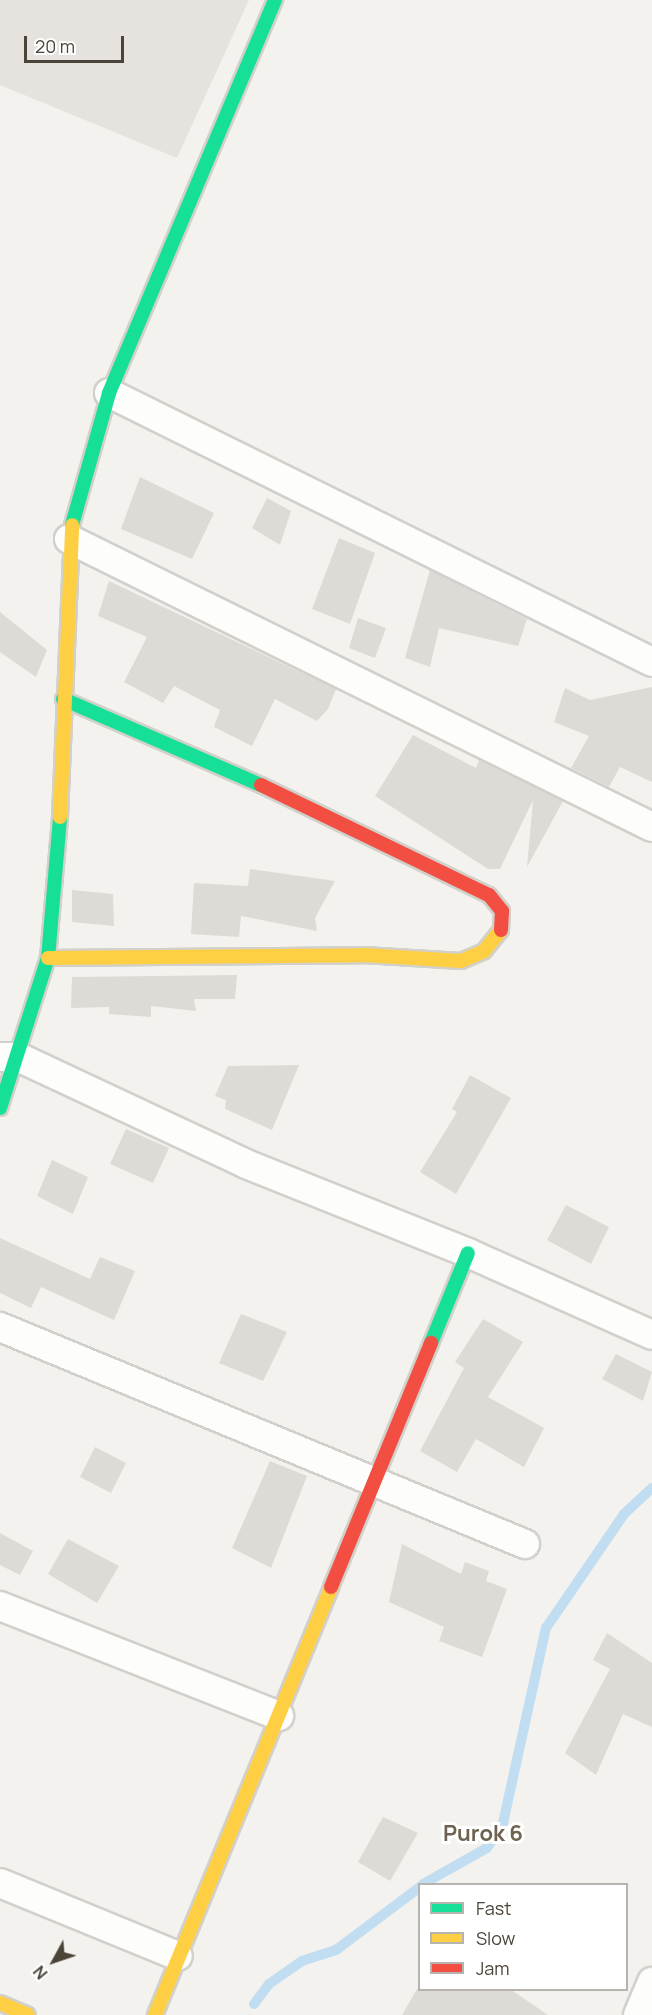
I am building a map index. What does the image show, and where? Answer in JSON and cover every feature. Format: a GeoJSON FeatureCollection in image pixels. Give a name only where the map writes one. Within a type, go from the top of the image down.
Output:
{"type":"FeatureCollection","features":[{"type":"Feature","properties":{"kind":"main road"},"geometry":{"type":"LineString","coordinates":[[0,1108],[9,1057],[48,958],[63,777],[63,699],[69,539],[109,393],[275,0]]}},
{"type":"Feature","properties":{"kind":"main road"},"geometry":{"type":"LineString","coordinates":[[48,958],[364,955],[461,962],[484,951],[501,932],[502,911],[489,895],[200,756],[63,699]]}},
{"type":"Feature","properties":{"kind":"main road"},"geometry":{"type":"LineString","coordinates":[[155,2015],[378,1483],[468,1253]]}},
{"type":"Feature","properties":{"kind":"main road"},"geometry":{"type":"LineString","coordinates":[[0,2003],[28,2015]]}},
{"type":"Feature","properties":{"kind":"street"},"geometry":{"type":"LineString","coordinates":[[109,393],[652,662]]}},
{"type":"Feature","properties":{"kind":"street"},"geometry":{"type":"LineString","coordinates":[[69,539],[652,827]]}},
{"type":"Feature","properties":{"kind":"street"},"geometry":{"type":"LineString","coordinates":[[9,1057],[246,1164],[468,1253],[652,1335]]}},
{"type":"Feature","properties":{"kind":"street"},"geometry":{"type":"LineString","coordinates":[[0,1327],[525,1544]]}},
{"type":"Feature","properties":{"kind":"street"},"geometry":{"type":"LineString","coordinates":[[0,1606],[279,1716]]}},
{"type":"Feature","properties":{"kind":"street"},"geometry":{"type":"LineString","coordinates":[[0,1883],[178,1956]]}},
{"type":"Feature","properties":{"kind":"street"},"geometry":{"type":"LineString","coordinates":[[638,2015],[652,1982]]}},
{"type":"Feature","properties":{"kind":"shaded area"},"geometry":{"type":"Polygon","coordinates":[[[0,0],[249,0],[177,158],[0,85],[0,0]]]}},
{"type":"Feature","properties":{"kind":"building"},"geometry":{"type":"Polygon","coordinates":[[[140,477],[214,513],[192,559],[121,529],[140,477]]]}},
{"type":"Feature","properties":{"kind":"building"},"geometry":{"type":"Polygon","coordinates":[[[267,498],[291,511],[280,545],[252,528],[267,498]]]}},
{"type":"Feature","properties":{"kind":"building"},"geometry":{"type":"Polygon","coordinates":[[[339,538],[375,553],[350,624],[312,609],[339,538]]]}},
{"type":"Feature","properties":{"kind":"building"},"geometry":{"type":"Polygon","coordinates":[[[430,570],[527,619],[518,646],[439,628],[430,667],[405,658],[430,570]]]}},
{"type":"Feature","properties":{"kind":"building"},"geometry":{"type":"Polygon","coordinates":[[[109,581],[336,689],[328,709],[317,721],[275,699],[252,746],[214,727],[220,710],[174,686],[163,703],[124,682],[147,637],[98,616],[109,581]]]}},
{"type":"Feature","properties":{"kind":"building"},"geometry":{"type":"Polygon","coordinates":[[[0,612],[47,650],[36,677],[0,652],[0,612]]]}},
{"type":"Feature","properties":{"kind":"building"},"geometry":{"type":"Polygon","coordinates":[[[358,618],[386,628],[375,658],[349,648],[358,618]]]}},
{"type":"Feature","properties":{"kind":"building"},"geometry":{"type":"Polygon","coordinates":[[[652,687],[652,782],[620,767],[609,787],[571,768],[589,736],[554,722],[565,688],[590,700],[652,687]]]}},
{"type":"Feature","properties":{"kind":"building"},"geometry":{"type":"Polygon","coordinates":[[[413,735],[476,768],[479,760],[563,801],[527,867],[533,800],[500,869],[488,869],[375,796],[413,735]]]}},
{"type":"Feature","properties":{"kind":"building"},"geometry":{"type":"Polygon","coordinates":[[[250,869],[335,881],[315,918],[317,931],[241,916],[239,937],[191,934],[194,883],[248,886],[250,869]]]}},
{"type":"Feature","properties":{"kind":"building"},"geometry":{"type":"Polygon","coordinates":[[[72,890],[113,894],[114,926],[72,922],[72,890]]]}},
{"type":"Feature","properties":{"kind":"building"},"geometry":{"type":"Polygon","coordinates":[[[237,975],[235,999],[194,999],[196,1011],[151,1006],[151,1017],[109,1014],[109,1007],[71,1008],[72,977],[237,975]]]}},
{"type":"Feature","properties":{"kind":"building"},"geometry":{"type":"Polygon","coordinates":[[[299,1065],[272,1130],[225,1109],[226,1100],[215,1096],[228,1066],[299,1065]]]}},
{"type":"Feature","properties":{"kind":"building"},"geometry":{"type":"Polygon","coordinates":[[[470,1075],[511,1098],[456,1194],[420,1172],[457,1112],[452,1109],[470,1075]]]}},
{"type":"Feature","properties":{"kind":"building"},"geometry":{"type":"Polygon","coordinates":[[[126,1129],[169,1148],[153,1183],[110,1164],[126,1129]]]}},
{"type":"Feature","properties":{"kind":"building"},"geometry":{"type":"Polygon","coordinates":[[[52,1160],[88,1177],[73,1214],[37,1196],[52,1160]]]}},
{"type":"Feature","properties":{"kind":"building"},"geometry":{"type":"Polygon","coordinates":[[[566,1205],[609,1227],[591,1264],[547,1240],[566,1205]]]}},
{"type":"Feature","properties":{"kind":"building"},"geometry":{"type":"Polygon","coordinates":[[[0,1238],[90,1279],[100,1257],[135,1271],[114,1320],[41,1287],[31,1308],[0,1293],[0,1238]]]}},
{"type":"Feature","properties":{"kind":"building"},"geometry":{"type":"Polygon","coordinates":[[[241,1314],[287,1332],[263,1381],[219,1363],[241,1314]]]}},
{"type":"Feature","properties":{"kind":"building"},"geometry":{"type":"Polygon","coordinates":[[[483,1319],[523,1342],[488,1397],[544,1428],[524,1467],[476,1439],[457,1472],[420,1451],[464,1368],[455,1362],[483,1319]]]}},
{"type":"Feature","properties":{"kind":"building"},"geometry":{"type":"Polygon","coordinates":[[[616,1354],[652,1372],[643,1401],[602,1379],[616,1354]]]}},
{"type":"Feature","properties":{"kind":"building"},"geometry":{"type":"Polygon","coordinates":[[[95,1447],[126,1463],[111,1493],[80,1477],[95,1447]]]}},
{"type":"Feature","properties":{"kind":"building"},"geometry":{"type":"Polygon","coordinates":[[[270,1461],[307,1476],[271,1568],[232,1548],[270,1461]]]}},
{"type":"Feature","properties":{"kind":"building"},"geometry":{"type":"Polygon","coordinates":[[[0,1533],[33,1551],[20,1575],[0,1565],[0,1533]]]}},
{"type":"Feature","properties":{"kind":"building"},"geometry":{"type":"Polygon","coordinates":[[[68,1539],[119,1566],[97,1603],[48,1574],[68,1539]]]}},
{"type":"Feature","properties":{"kind":"building"},"geometry":{"type":"Polygon","coordinates":[[[402,1544],[461,1574],[465,1562],[489,1571],[486,1581],[507,1589],[482,1657],[439,1641],[444,1627],[389,1602],[402,1544]]]}},
{"type":"Feature","properties":{"kind":"building"},"geometry":{"type":"Polygon","coordinates":[[[607,1633],[652,1663],[652,1727],[623,1714],[596,1775],[565,1753],[610,1669],[593,1660],[607,1633]]]}},
{"type":"Feature","properties":{"kind":"building"},"geometry":{"type":"Polygon","coordinates":[[[383,1817],[418,1833],[390,1881],[358,1862],[383,1817]]]}},
{"type":"Feature","properties":{"kind":"building"},"geometry":{"type":"Polygon","coordinates":[[[418,1989],[418,1991],[513,1991],[548,2015],[402,2015],[418,1989]]]}},
{"type":"Feature","properties":{"kind":"waterway"},"geometry":{"type":"LineString","coordinates":[[425,1883],[487,1848],[503,1823],[546,1628],[624,1514],[652,1488]]}},
{"type":"Feature","properties":{"kind":"waterway"},"geometry":{"type":"LineString","coordinates":[[254,2004],[269,1984],[302,1961],[336,1950],[418,1888]]}},
{"type":"Feature","properties":{"kind":"traffic: fast"},"geometry":{"type":"LineString","coordinates":[[72,525],[109,393],[275,0]]}},
{"type":"Feature","properties":{"kind":"traffic: fast"},"geometry":{"type":"LineString","coordinates":[[63,699],[261,785]]}},
{"type":"Feature","properties":{"kind":"traffic: fast"},"geometry":{"type":"LineString","coordinates":[[0,1108],[48,958],[60,817]]}},
{"type":"Feature","properties":{"kind":"traffic: fast"},"geometry":{"type":"LineString","coordinates":[[431,1343],[468,1253]]}},
{"type":"Feature","properties":{"kind":"traffic: slow"},"geometry":{"type":"LineString","coordinates":[[60,817],[72,525]]}},
{"type":"Feature","properties":{"kind":"traffic: slow"},"geometry":{"type":"LineString","coordinates":[[48,958],[364,955],[461,961],[484,951],[501,930]]}},
{"type":"Feature","properties":{"kind":"traffic: slow"},"geometry":{"type":"LineString","coordinates":[[155,2015],[331,1587]]}},
{"type":"Feature","properties":{"kind":"traffic: slow"},"geometry":{"type":"LineString","coordinates":[[0,2003],[28,2015]]}},
{"type":"Feature","properties":{"kind":"traffic: jam"},"geometry":{"type":"LineString","coordinates":[[261,785],[489,895],[502,911],[501,930]]}},
{"type":"Feature","properties":{"kind":"traffic: jam"},"geometry":{"type":"LineString","coordinates":[[331,1587],[431,1343]]}},
{"type":"Feature","properties":{"kind":"district","name":"Purok 6"},"geometry":{"type":"Point","coordinates":[483,1834]}}]}
